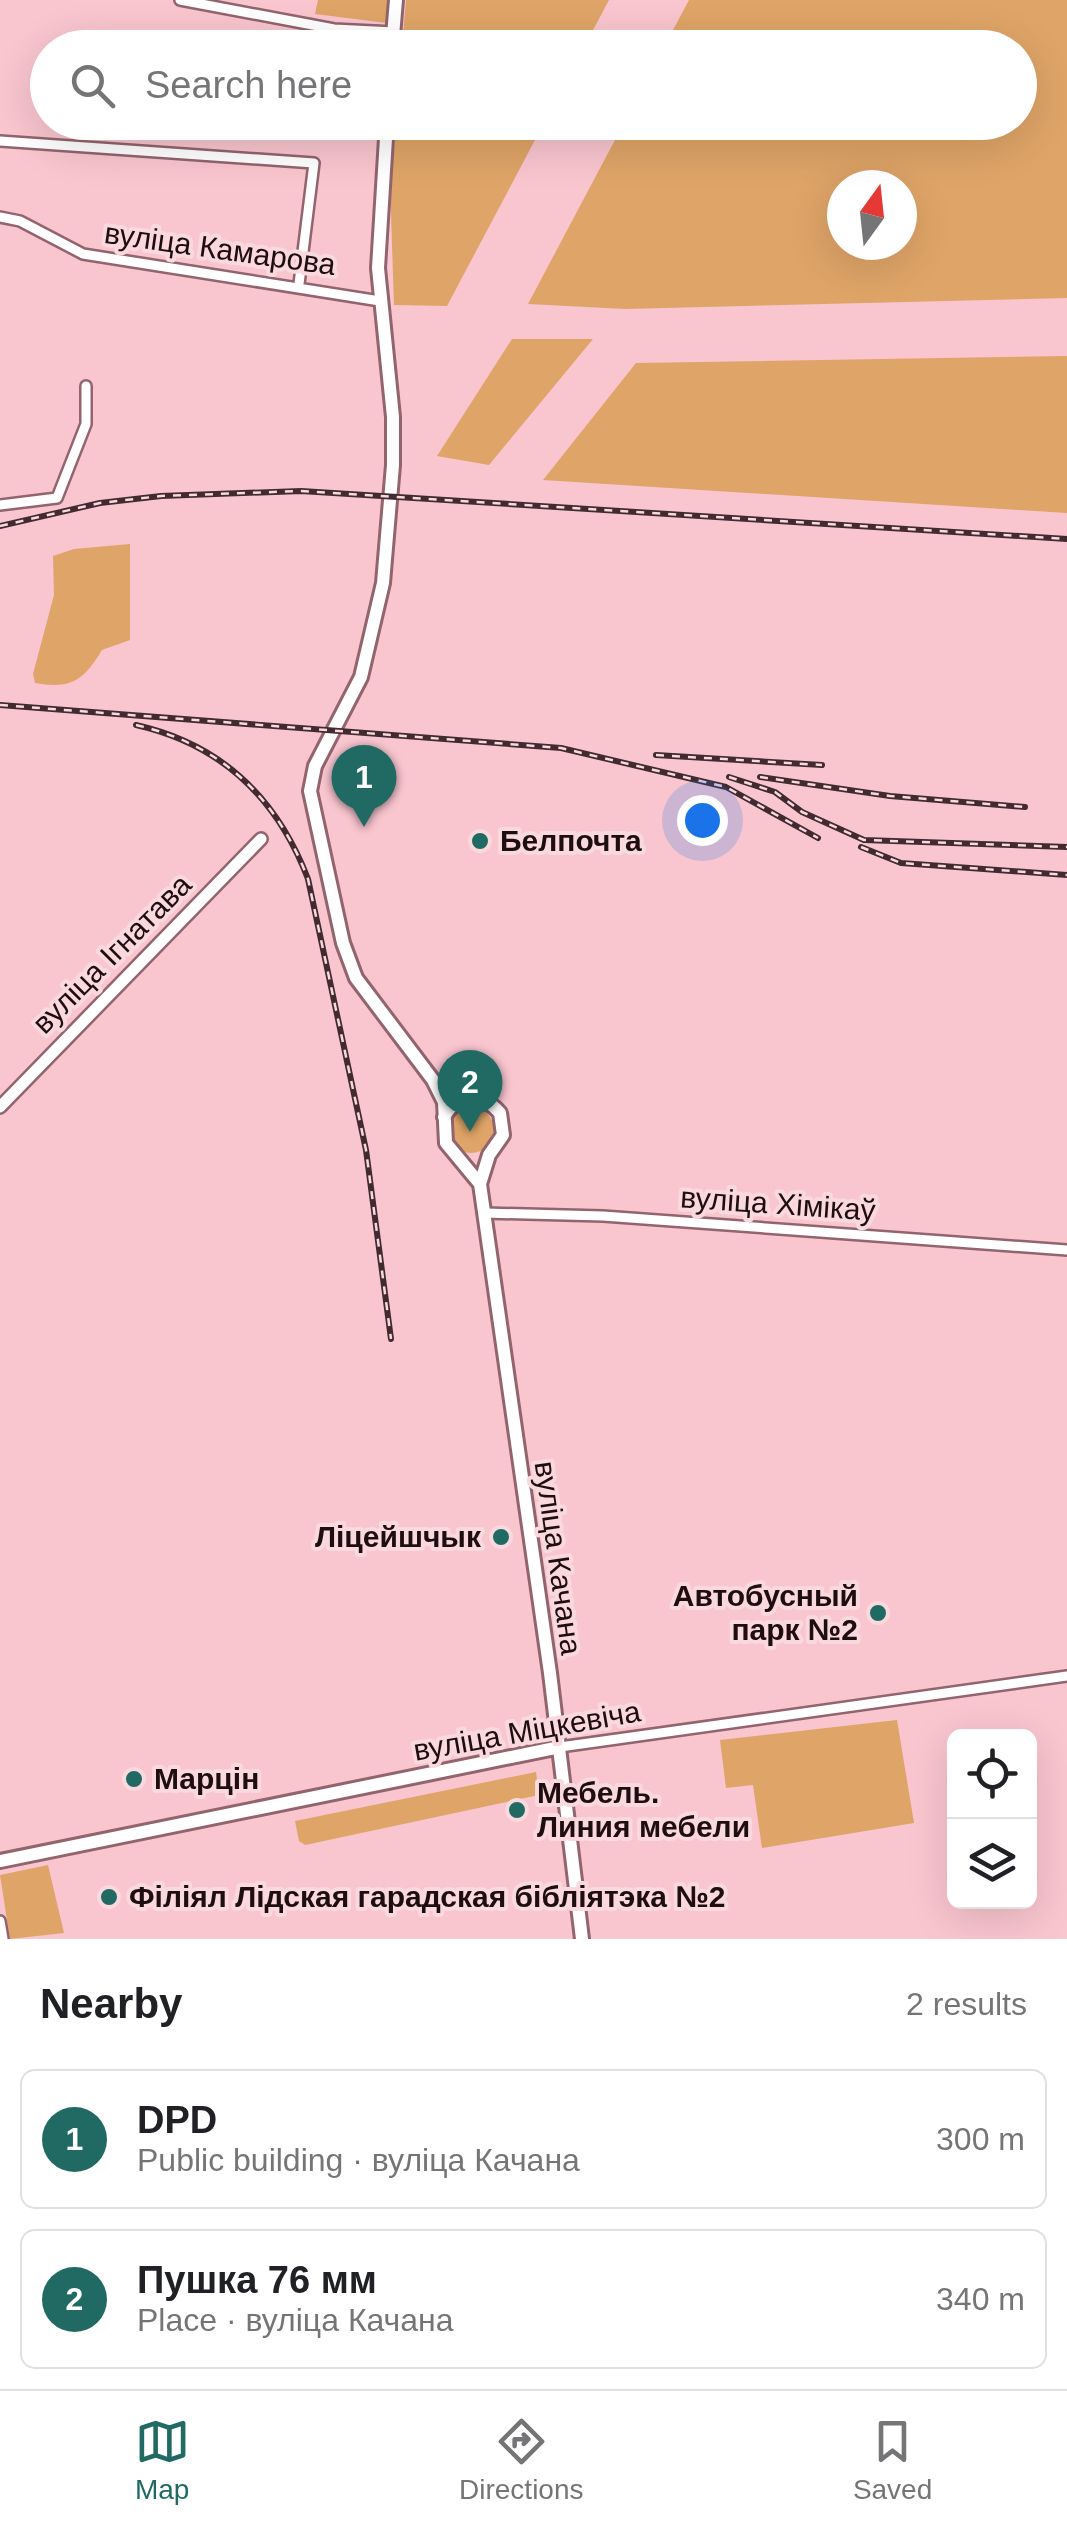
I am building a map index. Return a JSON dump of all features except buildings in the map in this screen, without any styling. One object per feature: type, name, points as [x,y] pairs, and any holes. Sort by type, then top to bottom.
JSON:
[{"type":"main road","points":[[394,30],[396,0]]},
{"type":"main road","name":"вуліца Качана","points":[[386,140],[380,300],[393,464],[386,550],[367,660],[315,766],[310,792],[343,943],[356,978],[433,1080],[444,1102],[446,1142],[480,1184],[560,1747],[582,1939]]},
{"type":"main road","name":"вуліца Качана","points":[[433,1080],[460,1100],[484,1100],[500,1113],[503,1135],[489,1155],[480,1184]]},
{"type":"main road","points":[[443,1122],[460,1100]]},
{"type":"main road","points":[[461,1157],[489,1155]]},
{"type":"main road","name":"вуліца Міцкевіча","points":[[0,1861],[560,1747]]},
{"type":"street","points":[[180,0],[354,30]]},
{"type":"street","points":[[0,141],[314,163],[299,284]]},
{"type":"street","name":"вуліца Камарова","points":[[0,217],[20,221],[83,254],[299,284],[380,300]]},
{"type":"street","points":[[0,505],[57,498],[86,424],[86,386]]},
{"type":"street","name":"вуліца Ігнатава","points":[[0,1106],[261,840]]},
{"type":"street","name":"вуліца Хімікаў","points":[[486,1212],[603,1216],[1067,1250]]},
{"type":"street","name":"вуліца Міцкевіча","points":[[560,1747],[1067,1676]]},
{"type":"street","points":[[0,1921],[3,1939]]},
{"type":"shaded area","points":[[318,0],[388,0],[387,23],[315,14]]},
{"type":"shaded area","points":[[406,0],[609,0],[593,30],[403,30]]},
{"type":"shaded area","points":[[689,0],[1067,0],[1067,298],[625,309],[528,304],[615,140],[1037,140],[1037,30],[673,30]]},
{"type":"shaded area","points":[[394,140],[535,140],[447,306],[394,305],[390,183]]},
{"type":"shaded area","points":[[512,339],[593,339],[489,465],[437,456]]},
{"type":"shaded area","points":[[1067,356],[1067,513],[543,480],[636,363]]},
{"type":"shaded area","points":[[130,544],[130,640],[102,650],[76,680],[59,685],[35,683],[33,674],[54,595],[53,556],[74,549]]},
{"type":"shaded area","points":[[471,1107],[487,1114],[494,1130],[487,1146],[471,1153],[455,1146],[448,1130],[455,1114]]},
{"type":"shaded area","points":[[897,1720],[914,1823],[762,1848],[753,1785],[726,1788],[720,1740]]},
{"type":"shaded area","points":[[536,1772],[539,1795],[305,1845],[299,1841],[295,1821]]},
{"type":"shaded area","points":[[48,1865],[64,1933],[10,1939],[0,1875]]},
{"type":"railway","points":[[0,526],[100,503],[161,496],[301,491],[1067,539]]},
{"type":"railway","points":[[0,705],[561,748],[726,787],[818,838]]},
{"type":"railway","points":[[136,725],[194,746],[242,779],[280,823],[308,879],[366,1150],[391,1339]]},
{"type":"railway","points":[[656,755],[822,765]]},
{"type":"railway","points":[[729,777],[775,792],[802,812],[864,840],[1067,847]]},
{"type":"railway","points":[[760,777],[890,796],[1025,807]]},
{"type":"railway","points":[[861,847],[901,863],[1067,875]]},
{"type":"place","name":"DPD","points":[[364,827]]},
{"type":"place","name":"Белпочта","points":[[480,841]]},
{"type":"place","name":"Пушка 76 мм","points":[[470,1132]]},
{"type":"place","name":"Ліцейшчык","points":[[501,1537]]},
{"type":"place","name":"Автобусный парк №2","points":[[878,1613]]},
{"type":"place","name":"Марцін","points":[[134,1779]]},
{"type":"place","name":"Мебель. Линия мебели","points":[[517,1810]]},
{"type":"place","name":"Філіял Лідская гарадская бібліятэка №2","points":[[109,1897]]}]
